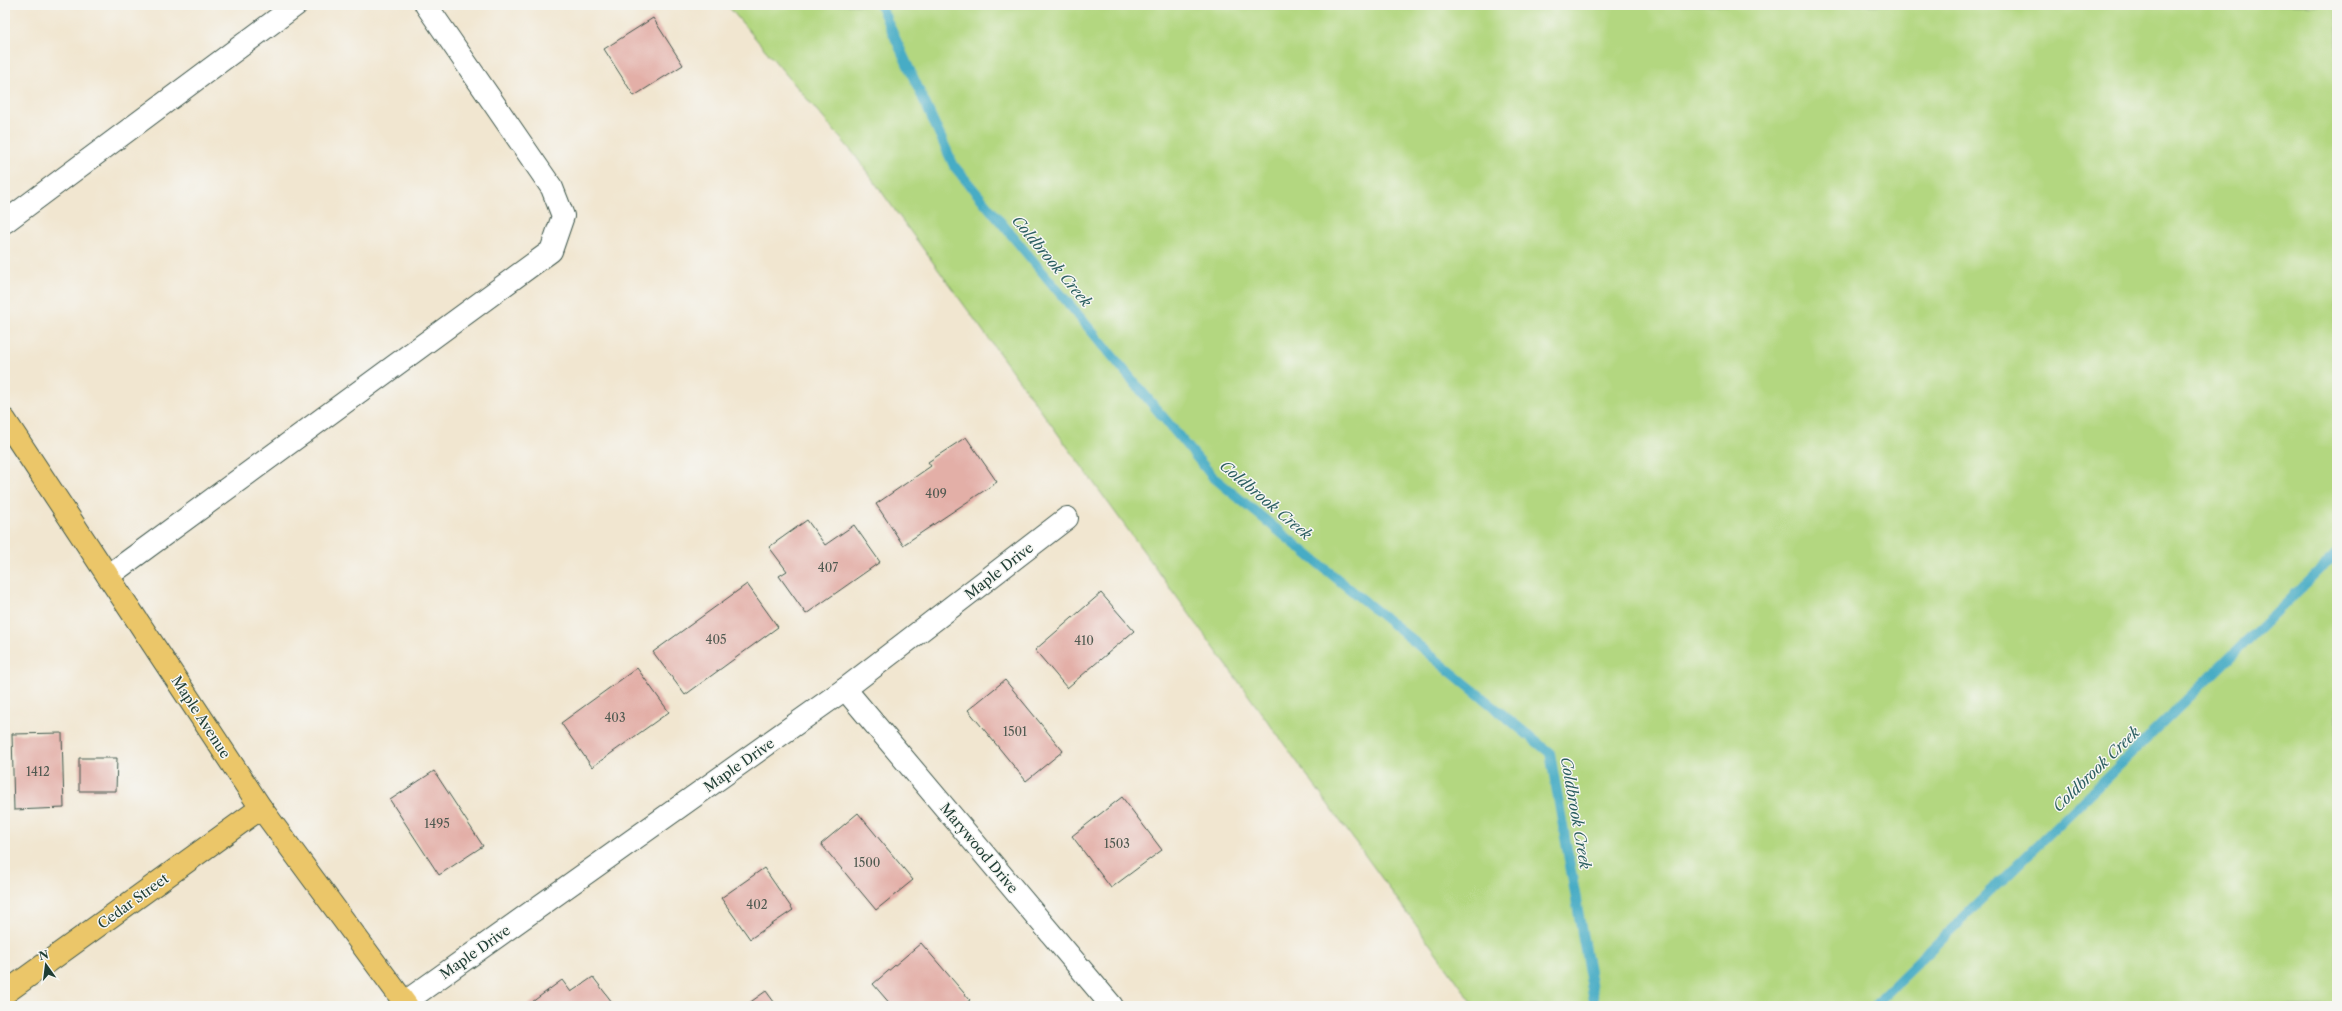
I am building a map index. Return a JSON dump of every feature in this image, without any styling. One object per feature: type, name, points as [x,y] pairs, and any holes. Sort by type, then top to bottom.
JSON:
[{"type":"main road","name":"Maple Avenue","points":[[5,420],[261,808],[406,1004]]},
{"type":"main road","name":"Cedar Street","points":[[5,993],[261,808]]},
{"type":"street","points":[[5,222],[296,5]]},
{"type":"street","points":[[108,576],[551,251],[563,216],[552,188],[426,5]]},
{"type":"street","name":"Maple Drive","points":[[406,1004],[845,689],[1067,518]]},
{"type":"street","name":"Marywood Drive","points":[[845,689],[1112,1006]]},
{"type":"green space","points":[[727,5],[2337,5],[2337,1006],[1475,1006],[854,154]]},
{"type":"building","points":[[653,18],[683,65],[634,96],[604,49]]},
{"type":"building","points":[[966,437],[997,482],[903,545],[876,504],[931,466],[928,462]]},
{"type":"building","points":[[807,520],[825,545],[854,525],[880,562],[806,614],[779,576],[787,571],[769,547]]},
{"type":"building","points":[[747,584],[778,627],[685,695],[653,652]]},
{"type":"building","points":[[1101,593],[1134,631],[1067,688],[1035,650]]},
{"type":"building","points":[[637,668],[669,712],[592,767],[561,723]]},
{"type":"building","points":[[1005,680],[1063,751],[1026,781],[968,710]]},
{"type":"building","points":[[62,733],[64,808],[14,810],[12,734]]},
{"type":"building","points":[[79,758],[117,758],[116,791],[79,791]]},
{"type":"building","points":[[434,771],[483,846],[439,875],[390,800]]},
{"type":"building","points":[[1122,797],[1162,850],[1111,888],[1072,836]]},
{"type":"building","points":[[858,813],[913,880],[876,910],[821,844]]},
{"type":"building","points":[[764,868],[793,910],[750,939],[721,898]]},
{"type":"building","points":[[921,943],[970,1000],[962,1006],[892,1006],[873,984]]},
{"type":"building","points":[[593,977],[615,1006],[528,1005],[562,980],[571,992]]},
{"type":"building","points":[[766,991],[777,1006],[745,1006]]},
{"type":"waterway","name":"Coldbrook Creek","points":[[880,5],[954,166],[1213,477],[1550,753],[1595,1006]]},
{"type":"waterway","name":"Coldbrook Creek","points":[[1875,1006],[1881,998],[2337,553]]}]
